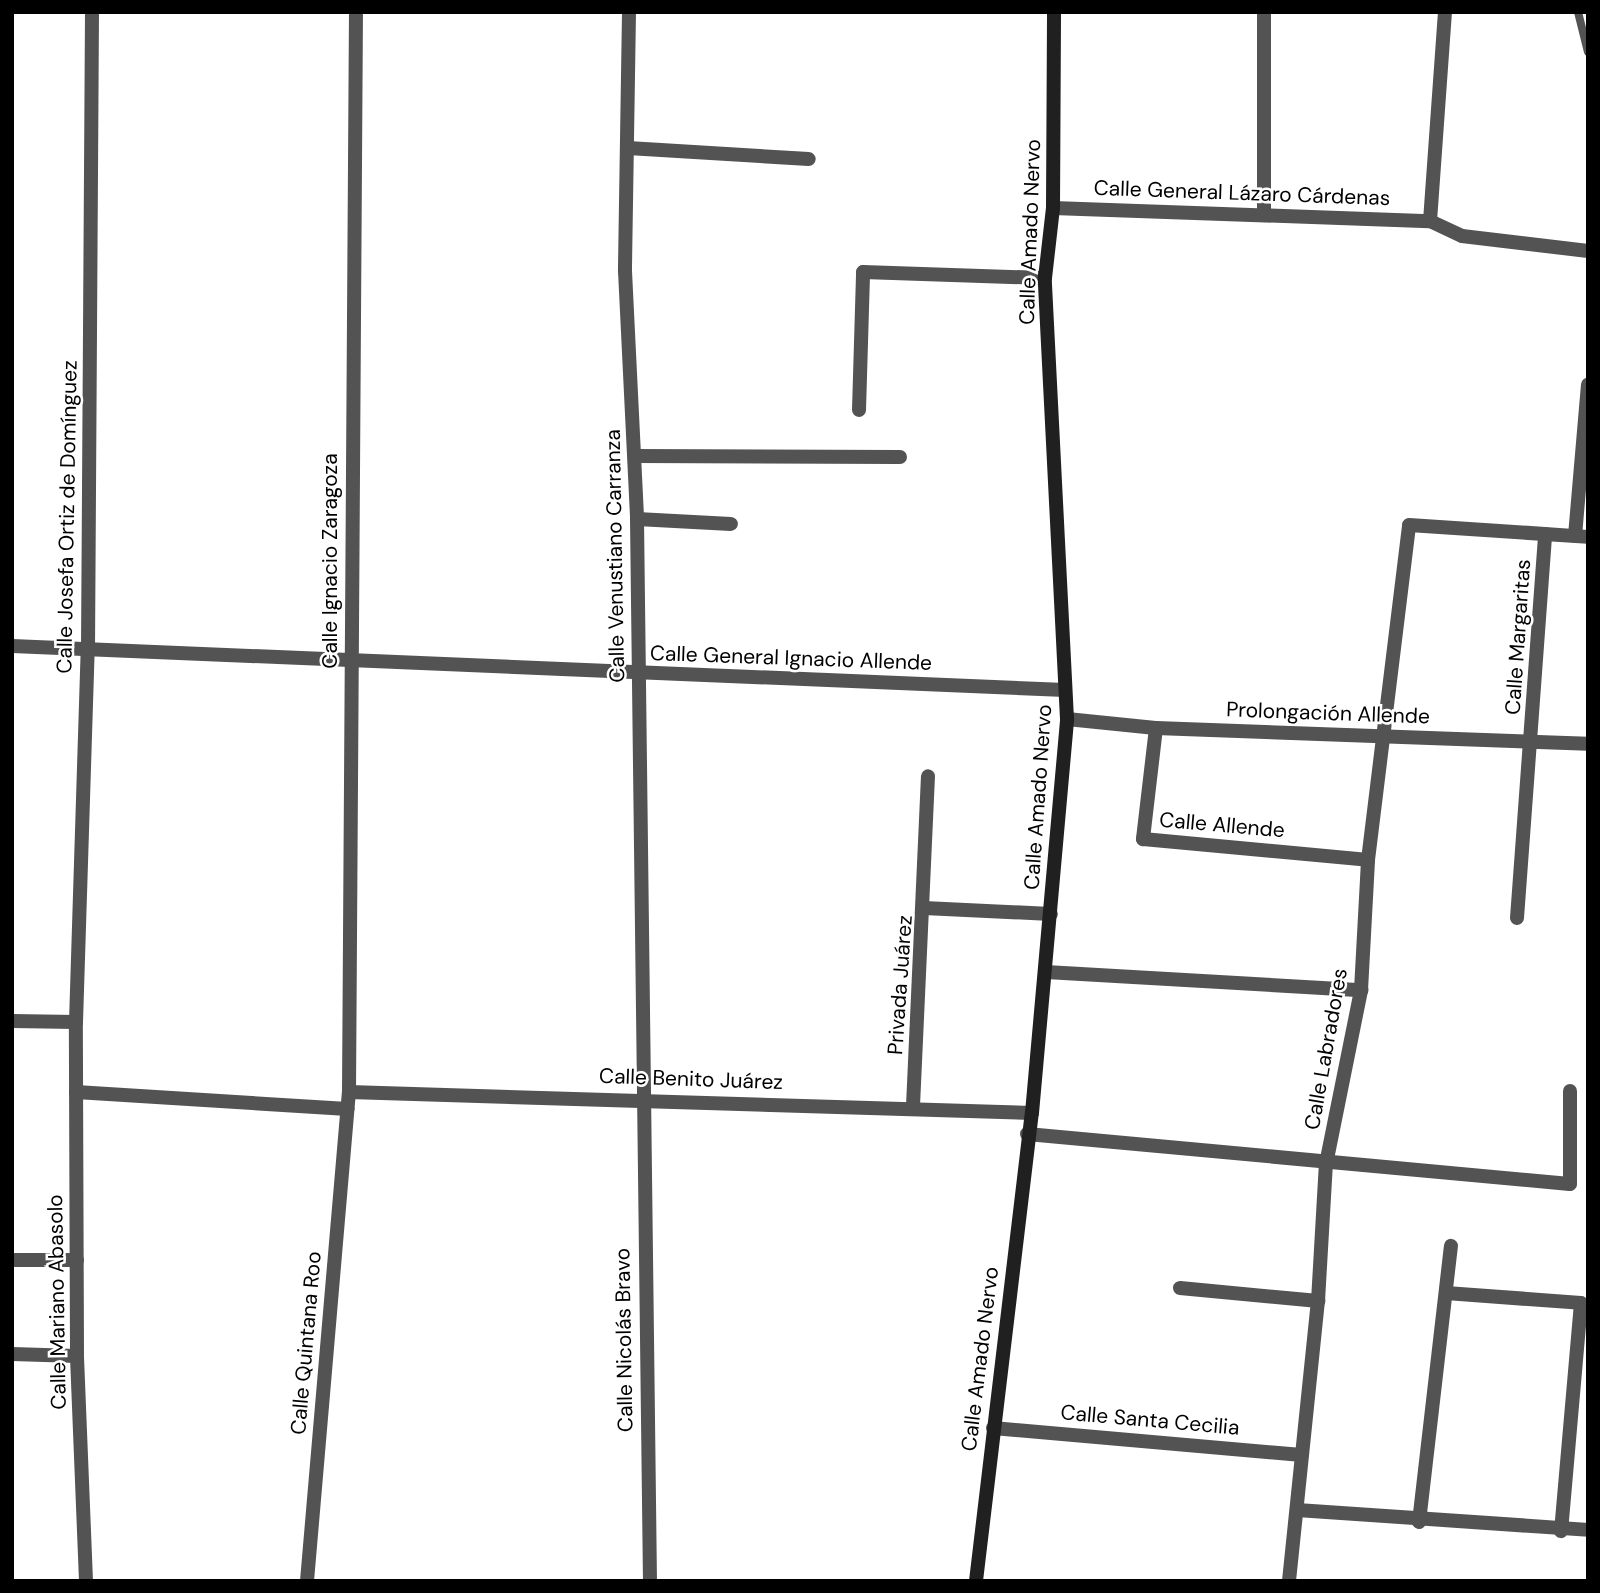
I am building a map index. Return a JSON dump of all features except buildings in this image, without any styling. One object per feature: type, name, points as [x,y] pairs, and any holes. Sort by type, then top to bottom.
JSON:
[{"type":"street","name":"Calle Josefa Ortiz de Domínguez","points":[[76,1022],[88,649],[92,12]]},
{"type":"street","name":"Calle Ignacio Zaragoza","points":[[347,1109],[356,12]]},
{"type":"street","name":"Calle Venustiano Carranza","points":[[629,12],[625,271],[637,519],[641,1098]]},
{"type":"street","name":"Calle Amado Nervo","points":[[976,1581],[1027,1135],[1032,1113],[1067,719],[1045,278],[1053,208],[1054,12]]},
{"type":"street","points":[[1264,12],[1264,215]]},
{"type":"street","points":[[1445,12],[1430,221],[1462,236],[1588,251]]},
{"type":"street","points":[[628,148],[809,159]]},
{"type":"street","name":"Calle General Lázaro Cárdenas","points":[[1053,208],[1430,221]]},
{"type":"street","points":[[859,410],[863,272],[1045,278]]},
{"type":"street","points":[[1545,534],[1581,537],[1587,392]]},
{"type":"street","points":[[635,457],[900,457]]},
{"type":"street","points":[[637,519],[731,524]]},
{"type":"street","name":"Calle Labradores","points":[[1289,1581],[1318,1301],[1326,1164],[1361,990],[1368,860],[1381,736],[1409,525],[1545,534]]},
{"type":"street","name":"Calle Margaritas","points":[[1517,918],[1532,743],[1545,534]]},
{"type":"street","name":"Calle General Ignacio Allende","points":[[12,646],[1065,690]]},
{"type":"street","name":"Prolongación Allende","points":[[1067,719],[1156,728],[1588,744]]},
{"type":"street","name":"Calle Allende","points":[[1156,728],[1143,839],[1368,860]]},
{"type":"street","points":[[924,908],[928,776]]},
{"type":"street","name":"Privada Juárez","points":[[913,1106],[924,908],[1051,914]]},
{"type":"street","points":[[1046,972],[1361,990]]},
{"type":"street","points":[[12,1021],[76,1022]]},
{"type":"street","name":"Calle Mariano Abasolo","points":[[76,1022],[77,1356],[86,1581]]},
{"type":"street","points":[[1027,1135],[1570,1184],[1570,1091]]},
{"type":"street","points":[[76,1092],[347,1109]]},
{"type":"street","name":"Calle Benito Juárez","points":[[349,1092],[913,1106],[1032,1113]]},
{"type":"street","name":"Calle Nicolás Bravo","points":[[641,1098],[650,1581]]},
{"type":"street","name":"Calle Quintana Roo","points":[[307,1581],[347,1109]]},
{"type":"street","points":[[1419,1522],[1451,1246]]},
{"type":"street","points":[[12,1260],[76,1260]]},
{"type":"street","points":[[1180,1288],[1318,1301]]},
{"type":"street","points":[[1446,1293],[1581,1303],[1561,1531]]},
{"type":"street","points":[[12,1353],[77,1356]]},
{"type":"street","name":"Calle Santa Cecilia","points":[[993,1428],[1302,1455]]},
{"type":"street","points":[[1297,1510],[1419,1522],[1561,1531],[1588,1530]]},
{"type":"lane","points":[[1578,12],[1588,52]]}]
